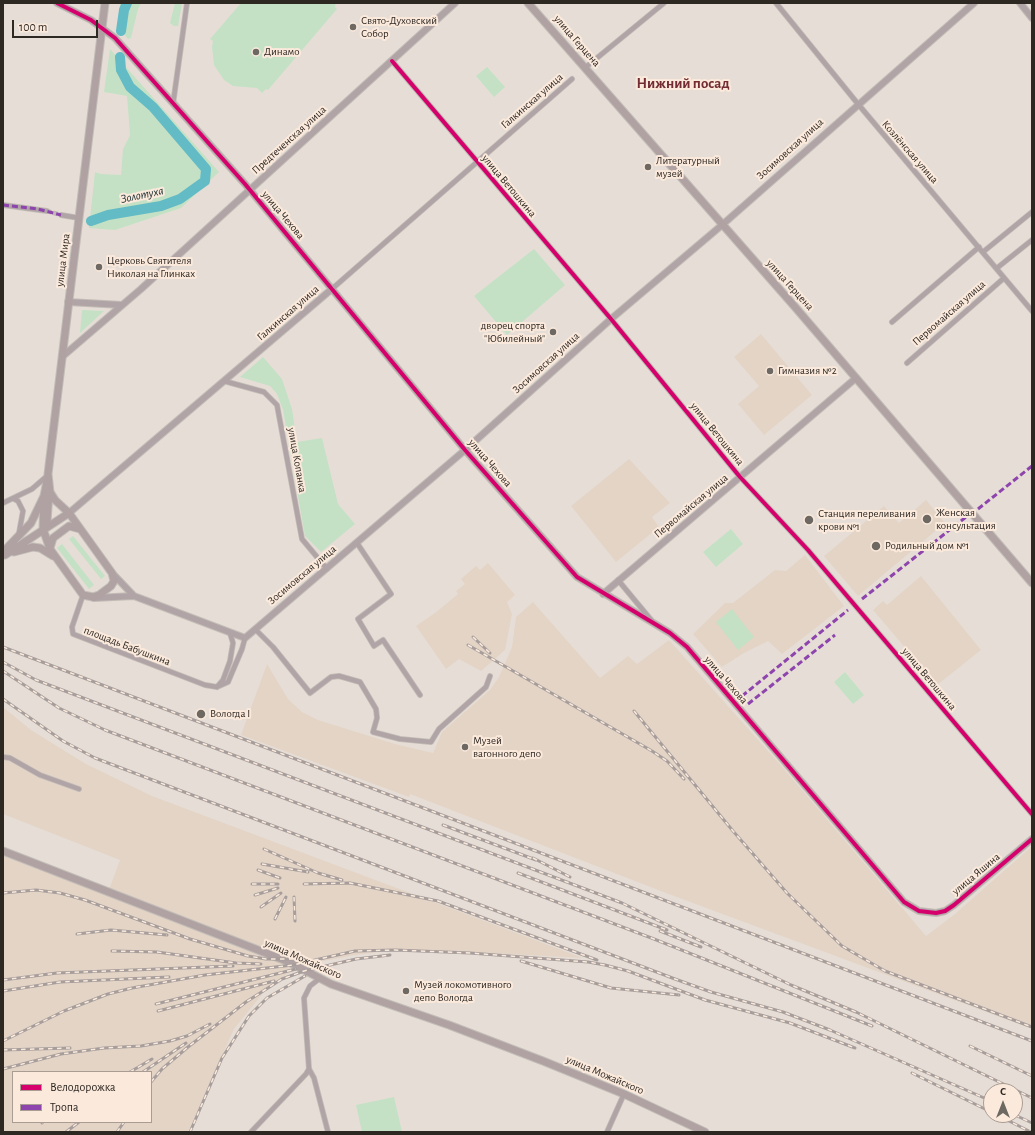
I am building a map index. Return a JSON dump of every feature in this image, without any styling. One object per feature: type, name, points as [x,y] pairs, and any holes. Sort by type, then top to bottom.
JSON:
[{"type":"main road","name":"улица Мира","points":[[69,514],[55,500],[49,485],[48,474],[105,3]]},
{"type":"main road","name":"улица Герцена","points":[[528,3],[586,67],[1032,583]]},
{"type":"main road","points":[[3,557],[43,529],[69,514],[112,573],[114,582],[111,586],[93,598],[81,594],[50,549],[43,529],[44,496],[48,474]]},
{"type":"main road","points":[[43,529],[47,522],[48,515],[49,485]]},
{"type":"main road","points":[[3,552],[31,523],[44,496]]},
{"type":"main road","points":[[50,549],[50,542],[52,538],[69,526],[80,529]]},
{"type":"main road","points":[[3,557],[17,550],[33,547],[47,551],[57,559]]},
{"type":"main road","name":"улица Можайского","points":[[3,851],[289,962],[319,980],[497,1042],[624,1094],[705,1132]]},
{"type":"street","name":"улица Чехова","points":[[57,3],[102,26],[135,61],[250,189],[465,450],[577,577],[602,594],[653,622],[670,633],[687,647],[904,902],[919,911],[928,913]]},
{"type":"street","points":[[173,104],[188,3]]},
{"type":"street","name":"Предтеченская улица","points":[[63,356],[122,305],[455,3]]},
{"type":"street","points":[[586,67],[664,3]]},
{"type":"street","name":"Козлёнская улица","points":[[776,3],[858,104],[1032,311]]},
{"type":"street","name":"Зосимовская улица","points":[[245,638],[465,450],[611,320],[722,225],[974,3]]},
{"type":"street","points":[[1020,3],[1032,18]]},
{"type":"street","name":"улица Ветошкина","points":[[392,61],[611,320],[740,476],[808,550],[1032,814]]},
{"type":"street","name":"Галкинская улица","points":[[69,514],[333,288],[572,79]]},
{"type":"street","points":[[3,205],[47,211]]},
{"type":"street","points":[[983,252],[1032,212]]},
{"type":"street","points":[[62,215],[79,218]]},
{"type":"street","points":[[997,268],[1032,240]]},
{"type":"street","points":[[892,322],[979,247]]},
{"type":"street","name":"Первомайская улица","points":[[907,363],[1004,278]]},
{"type":"street","points":[[68,302],[122,305]]},
{"type":"street","name":"Первомайская улица","points":[[602,594],[856,378]]},
{"type":"street","name":"улица Копанка","points":[[224,381],[264,392],[277,405],[302,539],[327,569]]},
{"type":"street","points":[[3,503],[32,489],[48,474]]},
{"type":"street","points":[[14,499],[18,501],[22,511],[22,522],[18,536]]},
{"type":"street","points":[[357,543],[391,594],[358,619],[374,646],[383,640],[420,695]]},
{"type":"street","points":[[112,573],[134,596],[245,638],[231,679],[225,684],[217,687]]},
{"type":"street","points":[[618,580],[653,622]]},
{"type":"street","name":"площадь Бабушкина","points":[[81,594],[72,627],[73,634],[205,685],[217,687]]},
{"type":"street","points":[[93,598],[124,598],[134,596]]},
{"type":"street","points":[[255,629],[273,647],[310,693],[332,677],[339,676],[360,682],[376,709],[377,718],[373,732],[400,740],[431,742],[439,729],[486,687],[490,676]]},
{"type":"street","points":[[217,687],[226,673],[230,661],[233,643],[230,632]]},
{"type":"street","points":[[3,757],[10,758],[40,775],[79,789]]},
{"type":"street","name":"улица Яшина","points":[[928,913],[945,910],[954,905],[1032,839]]},
{"type":"street","points":[[319,980],[310,986],[303,1000],[309,1069],[314,1078],[328,1132]]},
{"type":"street","points":[[251,1132],[309,1069]]},
{"type":"street","points":[[607,1132],[624,1094]]},
{"type":"shaded area","name":"Гимназия №2","points":[[761,334],[812,395],[764,435],[738,404],[759,386],[734,357]]},
{"type":"shaded area","points":[[629,459],[670,503],[652,517],[659,527],[616,562],[571,506]]},
{"type":"shaded area","name":"Родильный дом №1","points":[[926,500],[945,523],[858,596],[824,556],[884,506],[899,523]]},
{"type":"shaded area","points":[[805,555],[844,606],[782,654],[768,641],[744,653],[722,667],[693,634],[725,603],[733,603],[775,570],[786,571]]},
{"type":"shaded area","points":[[488,563],[515,595],[507,602],[512,614],[505,650],[481,671],[459,659],[446,669],[416,626],[458,594],[456,591],[465,584],[461,579],[476,566],[480,570]]},
{"type":"shaded area","points":[[921,576],[981,650],[937,685],[873,610],[883,601],[887,605]]},
{"type":"shaded area","points":[[533,602],[600,678],[628,656],[637,664],[669,640],[785,770],[926,936],[955,914],[1032,846],[1032,1029],[666,893],[410,794],[409,797],[241,735],[267,664],[288,699],[302,712],[318,720],[395,744],[433,753],[442,732],[490,690],[499,677],[512,647],[516,617]]},
{"type":"shaded area","points":[[3,707],[31,730],[86,764],[152,796],[583,958],[396,950],[355,955],[313,963],[299,968],[277,980],[268,987],[234,1029],[188,1132],[3,1132],[3,856],[107,895],[120,860],[3,814]]},
{"type":"green space","points":[[120,3],[141,3],[138,9],[131,38],[128,39],[119,28]]},
{"type":"green space","points":[[175,3],[182,3],[178,26],[174,26],[170,23]]},
{"type":"green space","name":"Динамо","points":[[241,3],[336,3],[335,7],[337,9],[268,90],[266,89],[262,93],[257,88],[233,86],[224,80],[214,65],[212,47],[213,41],[210,39]]},
{"type":"green space","points":[[110,49],[219,172],[181,208],[115,230],[89,228],[95,172],[101,174],[121,175],[123,149],[130,135],[127,96],[104,92]]},
{"type":"green space","points":[[487,67],[505,87],[494,97],[476,76]]},
{"type":"green space","points":[[534,249],[565,285],[507,335],[474,296]]},
{"type":"green space","points":[[82,310],[104,311],[80,333]]},
{"type":"green space","points":[[263,357],[282,379],[292,409],[297,442],[322,438],[338,504],[355,524],[321,552],[305,536],[283,410],[277,394],[270,386],[240,377]]},
{"type":"green space","points":[[731,529],[743,544],[716,567],[703,552]]},
{"type":"green space","points":[[73,536],[105,576],[101,579],[69,539]]},
{"type":"green space","points":[[62,544],[94,585],[89,589],[57,548]]},
{"type":"green space","points":[[732,609],[754,637],[738,650],[716,622]]},
{"type":"green space","points":[[845,672],[864,695],[853,704],[834,682]]},
{"type":"green space","points":[[394,1097],[402,1132],[362,1132],[356,1105]]},
{"type":"waterway","name":"Золотуха","points":[[121,31],[124,10],[127,3]]},
{"type":"waterway","name":"Золотуха","points":[[91,221],[108,215],[161,206],[180,199],[205,181],[206,169],[153,107],[130,87],[121,70],[120,57]]},
{"type":"tunnel","points":[[47,211],[61,215]]},
{"type":"railway","points":[[473,637],[490,653]]},
{"type":"railway","points":[[468,645],[652,751],[667,761],[684,779]]},
{"type":"railway","points":[[3,647],[1032,1041]]},
{"type":"railway","points":[[3,662],[36,680],[622,903],[791,985],[856,1012],[1032,1098]]},
{"type":"railway","points":[[3,671],[59,708],[105,730],[654,939],[872,1026]]},
{"type":"railway","points":[[3,699],[63,741],[95,758],[675,979],[711,992],[783,1012],[830,1030],[983,1097]]},
{"type":"railway","points":[[634,711],[733,831],[787,893],[842,946],[885,971],[1032,1027]]},
{"type":"railway","points":[[443,825],[536,860]]},
{"type":"railway","points":[[264,849],[318,873],[342,880]]},
{"type":"railway","points":[[533,858],[570,877]]},
{"type":"railway","points":[[262,864],[308,872]]},
{"type":"railway","points":[[258,870],[280,878]]},
{"type":"railway","points":[[518,873],[667,930]]},
{"type":"railway","points":[[304,884],[350,883],[438,901],[597,960]]},
{"type":"railway","points":[[252,884],[278,884]]},
{"type":"railway","points":[[255,895],[278,888]]},
{"type":"railway","points":[[3,893],[36,890],[60,893],[85,900],[190,939],[248,956],[266,959],[302,959]]},
{"type":"railway","points":[[261,907],[281,893]]},
{"type":"railway","points":[[275,919],[286,897]]},
{"type":"railway","points":[[294,897],[295,921]]},
{"type":"railway","points":[[77,934],[111,930],[167,935]]},
{"type":"railway","points":[[660,931],[701,947]]},
{"type":"railway","points":[[3,1041],[64,1011],[108,994],[132,988],[205,975],[293,965],[355,951],[395,950],[470,953],[588,962],[605,965],[628,971],[705,1000],[790,1023],[855,1048]]},
{"type":"railway","points":[[112,951],[157,952],[236,963],[261,964]]},
{"type":"railway","points":[[152,1081],[162,1069],[188,1047],[246,1002],[282,979],[304,971],[356,959],[390,955]]},
{"type":"railway","points":[[521,961],[611,988],[679,995]]},
{"type":"railway","points":[[3,980],[57,973],[233,966]]},
{"type":"railway","points":[[156,1004],[296,969]]},
{"type":"railway","points":[[190,1132],[222,1058],[249,1016],[267,998],[305,976]]},
{"type":"railway","points":[[3,991],[60,982],[169,977]]},
{"type":"railway","points":[[158,1011],[274,981]]},
{"type":"railway","points":[[3,1069],[61,1054],[104,1048],[141,1046],[170,1041],[187,1036],[210,1024]]},
{"type":"railway","points":[[144,1071],[186,1043]]},
{"type":"railway","points":[[970,1046],[1032,1076]]},
{"type":"railway","points":[[3,1050],[70,1048]]},
{"type":"railway","points":[[132,1071],[152,1059]]},
{"type":"railway","points":[[912,1073],[983,1108]]},
{"type":"railway","points":[[1023,1119],[1032,1123]]},
{"type":"railway","points":[[66,1132],[78,1123]]},
{"type":"railway","points":[[117,1132],[123,1123]]},
{"type":"railway","points":[[1013,1123],[1031,1132]]},
{"type":"marked path","points":[[3,205],[38,209],[61,215]]},
{"type":"marked path","points":[[978,509],[1032,466]]},
{"type":"marked path","points":[[862,599],[966,517]]},
{"type":"marked path","points":[[742,696],[848,610]]},
{"type":"marked path","points":[[748,704],[835,635]]},
{"type":"cycle path","points":[[57,3],[91,20],[115,38],[245,184],[465,450],[577,577],[670,633],[687,647],[904,902],[919,911],[936,913],[945,911],[1032,839]]},
{"type":"cycle path","points":[[392,61],[611,319],[740,477],[808,550],[1032,814]]},
{"type":"place","name":"Свято-Духовский Собор","points":[[353,27]]},
{"type":"place","name":"Динамо","points":[[256,52]]},
{"type":"place","name":"Литературный музей","points":[[648,167]]},
{"type":"place","name":"Церковь Святителя Николая на Глинках","points":[[99,267]]},
{"type":"place","name":"дворец спорта \"Юбилейный\"","points":[[553,332]]},
{"type":"place","name":"Гимназия №2","points":[[770,371]]},
{"type":"place","name":"Женская консультация","points":[[927,519]]},
{"type":"place","name":"Станция переливания крови №1","points":[[809,520]]},
{"type":"place","name":"Родильный дом №1","points":[[876,546]]},
{"type":"place","name":"Вологда I","points":[[201,714]]},
{"type":"place","name":"Музей вагонного депо","points":[[465,747]]},
{"type":"place","name":"Музей локомотивного депо Вологда","points":[[406,991]]},
{"type":"district","name":"Нижний посад","points":[[683,83]]}]
